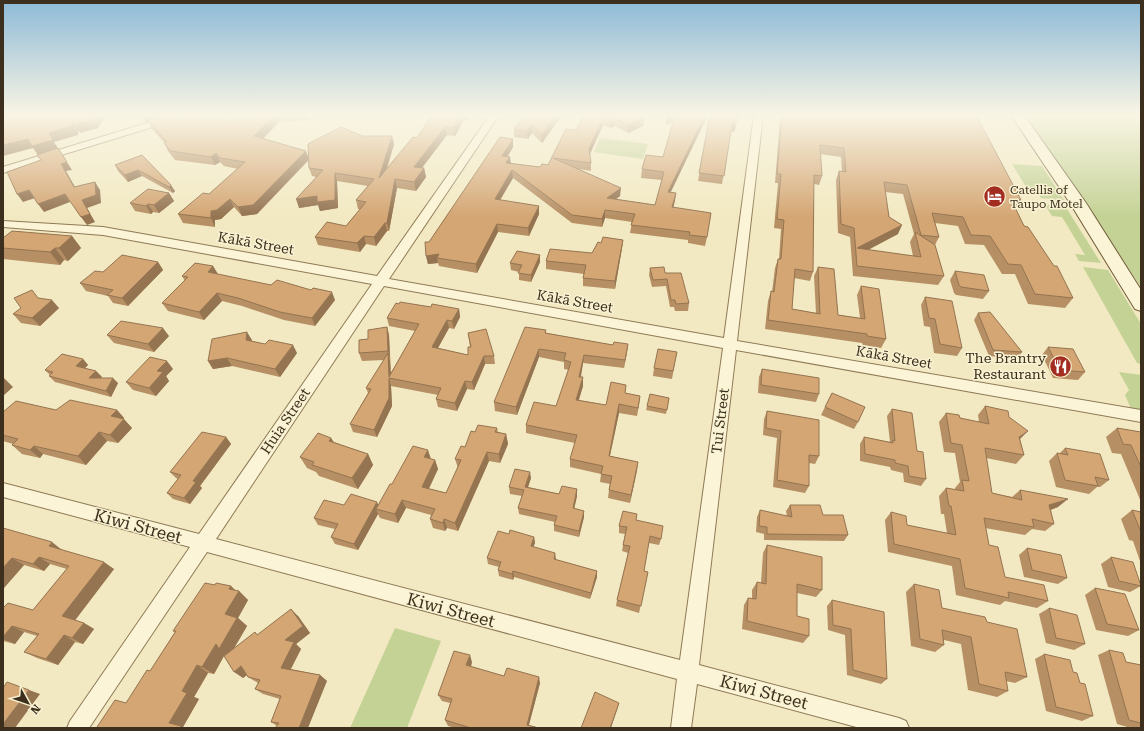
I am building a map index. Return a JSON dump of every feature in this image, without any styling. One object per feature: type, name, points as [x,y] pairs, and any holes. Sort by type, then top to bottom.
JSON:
[{"type":"street","points":[[3,170],[71,149]]},
{"type":"street","name":"Huia Street","points":[[77,728],[471,149]]},
{"type":"street","name":"Tui Street","points":[[682,728],[755,149]]},
{"type":"street","points":[[1041,149],[1078,203],[1141,305]]},
{"type":"street","name":"Kākā Street","points":[[3,224],[102,231],[380,282],[1141,416]]},
{"type":"street","name":"Kiwi Street","points":[[3,490],[899,728]]},
{"type":"green space","points":[[595,149],[646,149],[643,159],[594,152]]},
{"type":"green space","points":[[1048,149],[1141,149],[1141,287]]},
{"type":"green space","points":[[1012,164],[1042,166],[1064,200],[1041,198],[1035,188],[1026,187]]},
{"type":"green space","points":[[1045,205],[1065,206],[1101,263],[1079,261],[1075,254],[1085,255],[1062,217],[1052,216]]},
{"type":"green space","points":[[1083,267],[1108,270],[1141,324],[1141,364],[1137,363]]},
{"type":"green space","points":[[1119,372],[1141,375],[1141,411],[1131,409],[1125,395],[1129,390]]},
{"type":"green space","points":[[395,628],[441,641],[407,728],[350,728]]},
{"type":"building","points":[[59,149],[67,162],[61,164],[74,187],[95,182],[96,195],[82,200],[90,214],[81,217],[65,194],[38,204],[29,190],[17,194],[7,172],[41,160],[37,155]]},
{"type":"building","points":[[169,149],[299,149],[306,151],[253,205],[238,207],[230,199],[217,210],[211,211],[211,218],[178,214],[203,193],[209,194],[245,162],[220,158],[216,153],[211,157],[171,151]]},
{"type":"building","points":[[308,149],[388,149],[379,178],[403,149],[428,149],[414,167],[424,168],[414,182],[395,179],[387,223],[385,223],[374,237],[364,236],[357,243],[315,237],[327,222],[346,226],[366,202],[356,200],[374,179],[335,173],[335,200],[317,202],[317,196],[296,199],[323,170],[309,168]]},
{"type":"building","points":[[492,149],[506,149],[502,156],[510,157],[506,163],[540,167],[542,164],[548,165],[556,149],[589,149],[591,163],[553,158],[621,188],[607,198],[655,205],[664,172],[642,169],[646,155],[663,157],[665,149],[689,149],[668,192],[676,193],[672,207],[711,213],[707,237],[689,235],[690,232],[631,225],[635,214],[605,210],[602,219],[572,215],[512,170],[495,199],[539,206],[528,228],[497,224],[476,264],[437,258],[439,254],[426,256],[425,242],[429,242]]},
{"type":"building","points":[[704,149],[728,149],[724,176],[699,173]]},
{"type":"building","points":[[779,149],[820,149],[822,176],[814,175],[813,272],[795,269],[792,309],[820,314],[818,267],[834,269],[838,315],[865,319],[861,286],[879,289],[886,339],[867,336],[867,334],[768,320],[771,291],[774,292],[778,259],[781,259],[784,220],[777,219],[781,174],[777,174]]},
{"type":"building","points":[[844,149],[994,149],[1021,200],[1011,199],[1024,226],[1028,227],[1054,266],[1057,266],[1073,298],[1035,294],[1021,265],[1008,264],[990,236],[971,235],[963,217],[932,213],[939,237],[921,235],[907,185],[884,182],[889,217],[902,225],[857,248],[921,257],[915,232],[935,245],[944,276],[857,266],[854,228],[841,224],[839,171],[846,172]]},
{"type":"building","points":[[142,155],[171,185],[169,187],[138,170],[125,175],[115,165]]},
{"type":"building","points":[[148,189],[169,193],[154,205],[148,204],[146,206],[130,203]]},
{"type":"building","points":[[12,231],[72,236],[59,248],[55,248],[50,252],[3,248],[3,238]]},
{"type":"building","points":[[603,237],[623,240],[615,281],[583,278],[586,265],[546,261],[550,249],[592,253],[598,242],[601,243]]},
{"type":"building","points":[[517,251],[540,255],[531,275],[518,273],[522,265],[510,263]]},
{"type":"building","points":[[122,255],[158,262],[122,298],[107,295],[113,290],[80,283],[95,271],[103,272]]},
{"type":"building","points":[[195,263],[213,266],[208,272],[271,285],[277,280],[311,290],[313,288],[332,292],[312,318],[280,312],[238,298],[217,293],[199,312],[162,303],[188,277],[182,276]]},
{"type":"building","points":[[664,267],[665,273],[681,273],[689,303],[676,304],[675,300],[671,300],[667,279],[653,280],[650,268]]},
{"type":"building","points":[[955,271],[984,275],[989,291],[961,287]]},
{"type":"building","points":[[32,290],[38,298],[52,300],[32,318],[13,314],[21,308],[14,298]]},
{"type":"building","points":[[925,297],[952,301],[962,348],[940,344],[935,319],[929,318]]},
{"type":"building","points":[[400,302],[431,307],[432,304],[459,309],[452,321],[447,320],[432,347],[468,355],[468,347],[471,347],[468,333],[486,329],[494,356],[484,356],[472,382],[465,381],[455,403],[436,399],[441,388],[389,378],[389,398],[374,430],[350,424],[371,389],[366,388],[388,353],[389,377],[419,324],[387,318],[396,303],[399,304]]},
{"type":"building","points":[[990,312],[1022,352],[993,350],[978,313]]},
{"type":"building","points":[[121,321],[163,328],[148,344],[107,335]]},
{"type":"building","points":[[387,327],[388,351],[359,353],[359,340],[368,339],[368,330]]},
{"type":"building","points":[[525,327],[546,330],[545,333],[613,345],[614,342],[628,344],[625,360],[584,355],[579,377],[583,377],[576,400],[606,405],[611,382],[626,385],[625,393],[640,396],[638,408],[619,404],[609,456],[638,462],[631,495],[609,490],[612,476],[601,474],[603,466],[570,459],[577,435],[526,425],[534,402],[556,406],[571,362],[564,360],[566,353],[539,349],[516,407],[494,402]]},
{"type":"building","points":[[247,332],[246,340],[265,344],[269,340],[293,345],[275,369],[227,358],[208,361],[212,339]]},
{"type":"building","points":[[1048,347],[1073,349],[1085,372],[1060,370]]},
{"type":"building","points":[[658,349],[677,352],[673,371],[654,368]]},
{"type":"building","points":[[62,354],[83,359],[76,366],[96,371],[89,378],[113,378],[106,391],[49,376],[53,372],[45,370]]},
{"type":"building","points":[[150,357],[167,361],[157,371],[163,372],[149,388],[126,382]]},
{"type":"building","points":[[762,369],[819,378],[819,394],[761,385]]},
{"type":"building","points":[[832,393],[865,407],[858,422],[825,407]]},
{"type":"building","points":[[650,394],[669,398],[667,410],[647,406]]},
{"type":"building","points":[[70,400],[117,410],[111,416],[124,419],[110,435],[99,432],[78,456],[34,446],[30,450],[12,445],[18,439],[3,435],[3,412],[16,401],[56,410]]},
{"type":"building","points":[[985,406],[1008,411],[1009,417],[1028,431],[1019,437],[1024,455],[985,448],[992,493],[1022,500],[1020,490],[1068,499],[1049,505],[1054,524],[1032,519],[1034,527],[984,518],[989,545],[998,547],[1005,577],[1044,585],[1048,601],[1008,592],[1009,598],[965,588],[960,559],[894,544],[891,512],[906,516],[907,525],[956,535],[946,488],[964,491],[962,480],[969,481],[962,445],[951,443],[946,413],[959,415],[960,418],[989,424]]},
{"type":"building","points":[[892,409],[912,413],[917,451],[923,452],[926,479],[909,476],[908,466],[895,463],[895,460],[865,454],[864,437],[893,443],[893,440],[895,441]]},
{"type":"building","points":[[767,411],[819,420],[819,456],[809,455],[809,486],[777,480],[781,431],[766,428]]},
{"type":"building","points":[[478,425],[497,428],[495,432],[506,434],[499,454],[487,452],[455,523],[444,519],[443,523],[430,519],[435,509],[402,500],[395,514],[376,509],[413,446],[428,450],[424,457],[435,460],[422,487],[446,493],[461,460],[455,459],[461,446],[465,447],[471,431],[475,432]]},
{"type":"building","points":[[1117,428],[1141,432],[1141,467],[1131,445],[1123,444]]},
{"type":"building","points":[[202,432],[226,437],[193,481],[196,482],[184,498],[167,493],[181,475],[170,472]]},
{"type":"building","points":[[318,433],[331,438],[329,441],[368,454],[352,478],[312,465],[314,462],[300,457]]},
{"type":"building","points":[[1065,448],[1100,454],[1109,480],[1095,477],[1098,486],[1065,480],[1057,453],[1068,455]]},
{"type":"building","points":[[515,469],[530,472],[525,487],[559,494],[562,486],[577,489],[573,508],[584,511],[579,531],[554,525],[557,516],[518,508],[524,490],[509,487]]},
{"type":"building","points":[[351,494],[377,502],[354,544],[331,537],[338,524],[314,518],[324,500],[344,505]]},
{"type":"building","points":[[790,505],[820,505],[823,515],[843,515],[848,535],[767,534],[767,527],[759,526],[760,510],[792,517]]},
{"type":"building","points":[[1132,510],[1141,512],[1141,532]]},
{"type":"building","points":[[623,511],[637,514],[636,520],[663,526],[661,539],[650,536],[644,571],[648,572],[641,606],[617,600],[630,546],[623,545],[627,527],[619,526]]},
{"type":"building","points":[[3,528],[52,542],[49,546],[104,562],[62,616],[84,623],[72,638],[64,635],[46,659],[24,652],[39,634],[12,626],[3,637],[3,607],[8,603],[33,610],[69,566],[39,557],[33,564],[12,558],[3,568]]},
{"type":"building","points":[[510,530],[534,537],[531,546],[555,553],[554,559],[597,571],[591,593],[513,571],[512,574],[498,570],[501,562],[487,558],[498,531],[509,534]]},
{"type":"building","points":[[767,545],[822,557],[822,590],[797,584],[797,616],[809,619],[809,636],[747,621],[748,598],[756,599],[757,582],[766,584]]},
{"type":"building","points":[[1027,548],[1061,555],[1067,578],[1032,570]]},
{"type":"building","points":[[1111,557],[1133,562],[1141,586],[1119,581]]},
{"type":"building","points":[[205,583],[215,585],[216,583],[231,586],[229,589],[239,591],[225,614],[237,618],[219,649],[216,644],[202,667],[197,665],[182,691],[187,693],[169,723],[181,726],[180,728],[97,727],[115,700],[126,703],[147,670],[150,671],[176,631],[173,631]]},
{"type":"building","points":[[914,584],[939,590],[942,608],[985,617],[987,622],[1017,629],[1027,677],[1005,672],[1008,691],[979,684],[971,637],[942,630],[944,645],[920,639]]},
{"type":"building","points":[[1095,588],[1125,594],[1139,630],[1107,624]]},
{"type":"building","points":[[832,600],[884,612],[887,679],[853,670],[851,629],[833,625]]},
{"type":"building","points":[[1049,608],[1077,615],[1085,644],[1056,638]]},
{"type":"building","points":[[291,609],[303,626],[285,640],[294,642],[281,668],[320,675],[299,728],[275,728],[279,723],[271,722],[281,696],[255,689],[260,680],[248,677],[241,666],[234,672],[224,656],[255,632],[257,635]]},
{"type":"building","points":[[1109,650],[1123,653],[1126,662],[1141,665],[1141,723],[1129,720]]},
{"type":"building","points":[[454,651],[470,655],[466,665],[504,676],[507,668],[539,677],[527,725],[539,728],[471,728],[445,720],[452,699],[438,695]]},
{"type":"building","points":[[1044,654],[1070,660],[1073,672],[1077,673],[1080,683],[1085,684],[1093,716],[1056,707]]},
{"type":"building","points":[[7,682],[29,690],[3,724],[3,688]]},
{"type":"building","points":[[595,692],[619,703],[610,728],[581,728]]},
{"type":"place","name":"Catellis of Taupo Motel","points":[[994,197]]},
{"type":"place","name":"The Brantry Restaurant","points":[[1061,366]]}]
